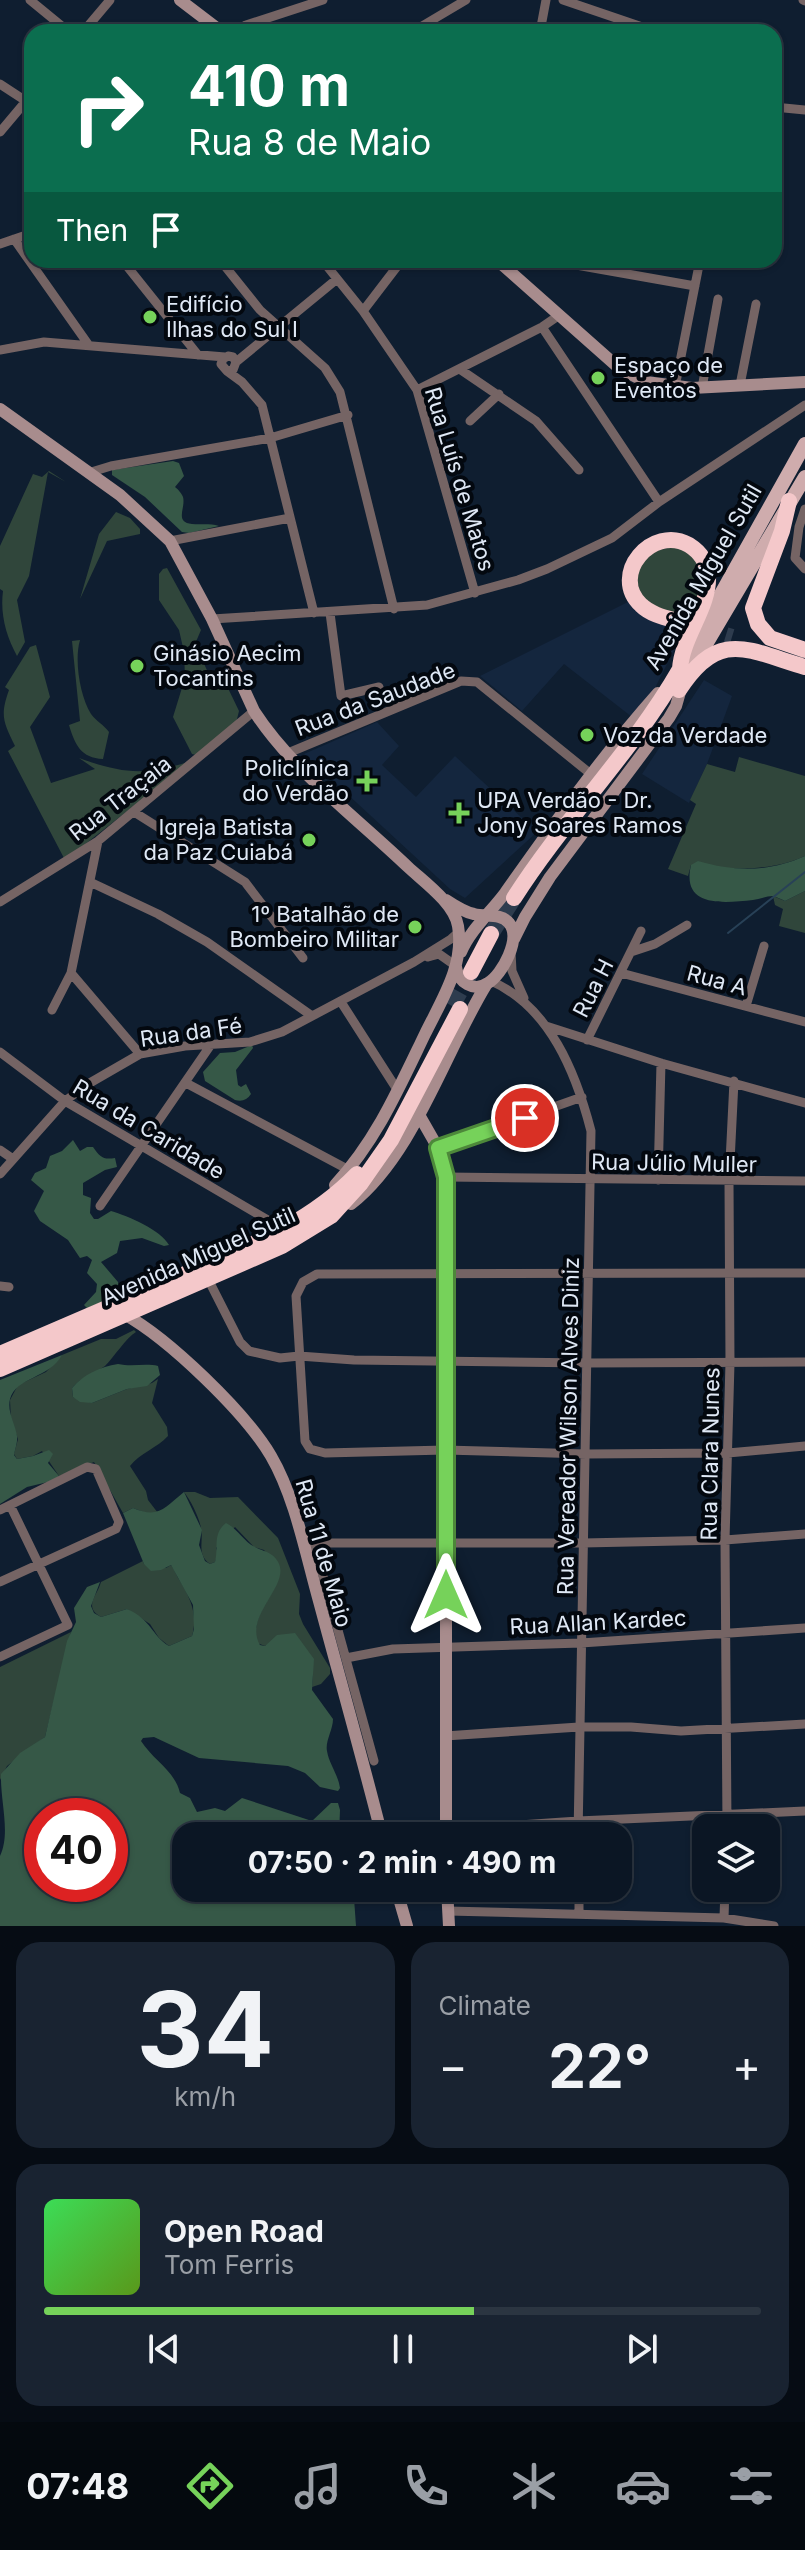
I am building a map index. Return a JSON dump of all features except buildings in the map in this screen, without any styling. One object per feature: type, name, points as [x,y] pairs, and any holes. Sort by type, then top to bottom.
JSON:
[{"type":"highway","points":[[800,492],[756,593],[753,608],[758,624],[770,638],[805,650]]},
{"type":"highway","points":[[681,622],[645,609],[633,593],[632,568],[640,553],[656,542],[672,540],[693,547],[700,553],[708,571],[706,589],[683,653],[681,678]]},
{"type":"highway","points":[[732,637],[805,659]]},
{"type":"highway","points":[[512,899],[541,855],[681,678],[710,655],[725,648],[748,650],[805,667]]},
{"type":"highway","points":[[473,973],[504,940]]},
{"type":"highway","points":[[331,1206],[384,1138],[456,1008]]},
{"type":"highway","name":"Avenida Miguel Sutil","points":[[0,1354],[331,1206]]},
{"type":"highway","name":"Avenida Miguel Sutil","points":[[0,1369],[282,1246],[319,1224],[331,1206]]},
{"type":"main road","name":"Avenida Miguel Sutil","points":[[681,678],[805,444]]},
{"type":"main road","name":"Avenida Miguel Sutil","points":[[681,678],[800,492]]},
{"type":"street","points":[[30,0],[59,24]]},
{"type":"street","points":[[90,24],[110,0]]},
{"type":"street","points":[[180,0],[212,24]]},
{"type":"street","points":[[249,24],[323,0]]},
{"type":"street","points":[[426,24],[466,0]]},
{"type":"street","points":[[542,24],[546,0]]},
{"type":"street","points":[[563,0],[632,24]]},
{"type":"street","points":[[617,19],[617,24]]},
{"type":"street","points":[[0,84],[24,97]]},
{"type":"street","points":[[0,132],[24,106]]},
{"type":"street","points":[[782,108],[805,110]]},
{"type":"street","points":[[5,240],[24,264]]},
{"type":"street","points":[[27,268],[88,344]]},
{"type":"street","points":[[128,268],[185,341],[200,355]]},
{"type":"street","points":[[226,268],[260,310],[325,368],[340,392],[394,609]]},
{"type":"street","name":"Rua Luís de Matos","points":[[328,268],[363,311],[417,390],[475,593]]},
{"type":"street","points":[[363,311],[396,268]]},
{"type":"street","points":[[514,268],[558,316],[620,369],[646,382],[702,388],[805,382]]},
{"type":"street","points":[[593,268],[695,286]]},
{"type":"street","points":[[675,387],[698,268]]},
{"type":"street","points":[[229,364],[247,354],[337,279]]},
{"type":"street","points":[[702,388],[718,299]]},
{"type":"street","points":[[740,385],[756,304]]},
{"type":"street","points":[[417,390],[461,370],[558,316]]},
{"type":"street","points":[[542,327],[659,502]]},
{"type":"street","points":[[185,341],[186,354]]},
{"type":"street","points":[[0,350],[44,342],[88,344],[200,355],[229,364],[262,405],[314,613]]},
{"type":"street","points":[[461,370],[536,421],[579,470]]},
{"type":"street","points":[[470,421],[499,394]]},
{"type":"street","points":[[212,619],[427,605],[547,569],[612,538],[659,502],[805,405]]},
{"type":"street","points":[[0,409],[120,495],[170,541],[212,619],[254,711],[288,753],[437,895],[454,915],[473,973],[512,991],[532,1011]]},
{"type":"street","points":[[88,473],[111,466],[270,438],[348,415]]},
{"type":"street","points":[[805,509],[795,558],[805,569]]},
{"type":"street","points":[[170,541],[290,518]]},
{"type":"street","points":[[330,613],[341,696],[379,687]]},
{"type":"street","name":"Avenida Miguel Sutil","points":[[681,678],[651,701],[546,834],[512,899],[487,916],[471,933],[473,973],[470,1010],[419,1121],[371,1185],[349,1205],[331,1206],[331,1190],[376,1132],[398,1091],[473,973],[525,917],[550,877],[669,718],[676,706],[681,678]]},
{"type":"street","name":"Rua da Saudade","points":[[288,753],[461,681],[477,682],[592,775]]},
{"type":"street","name":"Rua Traçaia","points":[[0,902],[98,841],[254,711]]},
{"type":"street","points":[[134,812],[245,882],[303,958]]},
{"type":"street","points":[[52,1010],[71,973],[98,841]]},
{"type":"street","points":[[90,882],[158,914],[207,942],[312,1016]]},
{"type":"street","points":[[437,895],[463,910],[507,921],[513,929],[504,940],[512,971],[517,988],[532,1011]]},
{"type":"street","points":[[463,910],[512,899]]},
{"type":"street","name":"Rua H","points":[[631,952],[655,944],[687,925]]},
{"type":"street","name":"Rua H","points":[[587,1040],[641,931]]},
{"type":"street","name":"Rua da Fé","points":[[0,1174],[65,1101],[140,1054],[185,1046],[250,1042],[282,1032],[414,962],[459,932]]},
{"type":"street","points":[[746,1006],[764,946]]},
{"type":"street","name":"Rua da Fé","points":[[414,962],[439,954],[473,973]]},
{"type":"street","points":[[71,973],[140,1054]]},
{"type":"street","name":"Rua A","points":[[621,973],[805,1022]]},
{"type":"street","points":[[341,1002],[398,1091]]},
{"type":"street","name":"Rua Vereador Wilson Alves Diniz","points":[[532,1011],[546,1026],[565,1056],[582,1097],[591,1131],[578,1821]]},
{"type":"street","points":[[546,1026],[661,1063],[805,1103]]},
{"type":"street","points":[[100,1206],[143,1148],[210,1046]]},
{"type":"street","name":"Rua da Caridade","points":[[0,1052],[65,1101],[283,1229]]},
{"type":"street","points":[[0,1065],[10,1060]]},
{"type":"street","points":[[658,1180],[661,1063]]},
{"type":"street","name":"Rua Clara Nunes","points":[[727,1814],[725,1540],[730,1363],[729,1182],[734,1081]]},
{"type":"street","points":[[186,1083],[349,1170]]},
{"type":"street","points":[[438,1148],[582,1097]]},
{"type":"street","points":[[419,1121],[438,1148],[446,1177],[446,1822]]},
{"type":"street","points":[[0,1150],[13,1159]]},
{"type":"street","name":"Rua Júlio Muller","points":[[446,1177],[805,1181]]},
{"type":"street","points":[[805,1273],[317,1274],[303,1282],[296,1296],[305,1441],[310,1449],[325,1453],[445,1450],[586,1454],[728,1453],[805,1446]]},
{"type":"street","points":[[207,1277],[240,1342],[249,1351],[280,1358],[587,1363],[805,1362]]},
{"type":"street","name":"Rua 11 de Maio","points":[[131,1310],[232,1406],[255,1433],[281,1476],[308,1543],[346,1658],[374,1761]]},
{"type":"street","points":[[0,1510],[87,1467],[96,1469],[119,1522],[116,1529],[0,1582]]},
{"type":"street","points":[[0,1657],[68,1625],[10,1505]]},
{"type":"street","points":[[308,1543],[583,1543],[725,1540],[805,1534]]},
{"type":"street","name":"Rua 11 de Maio","points":[[308,1543],[378,1822]]},
{"type":"street","name":"Rua Allan Kardec","points":[[346,1658],[393,1649],[581,1643],[805,1628]]},
{"type":"street","points":[[445,1736],[579,1727],[726,1729],[805,1724]]},
{"type":"street","points":[[758,1814],[805,1811]]},
{"type":"street","points":[[567,1822],[692,1817]]},
{"type":"street","points":[[400,1902],[407,1926]]},
{"type":"street","points":[[448,1902],[449,1926]]},
{"type":"street","points":[[579,1902],[579,1914]]},
{"type":"street","points":[[724,1918],[725,1902]]},
{"type":"street","points":[[448,1911],[724,1918],[774,1926]]},
{"type":"shaded area","points":[[630,601],[683,632],[655,688],[632,717],[564,664],[522,711],[480,676]]},
{"type":"shaded area","points":[[704,680],[732,696],[689,803],[642,774]]},
{"type":"shaded area","name":"UPA Verdão - Dr. Jony Soares Ramos","points":[[377,722],[399,746],[382,765],[416,797],[455,756],[537,832],[465,898],[450,889],[304,754]]},
{"type":"green space","points":[[173,461],[179,463],[184,476],[175,487],[184,501],[183,520],[192,524],[219,526],[182,532],[145,497],[112,475],[112,470]]},
{"type":"green space","points":[[49,471],[66,482],[48,472],[29,576],[17,600],[25,642],[17,656],[3,616],[0,546],[33,474],[42,477]]},
{"type":"green space","points":[[116,512],[130,518],[140,529],[140,534],[107,541],[80,599],[99,534]]},
{"type":"green space","points":[[676,546],[697,558],[702,583],[691,616],[660,610],[640,598],[636,570],[647,553]]},
{"type":"green space","points":[[167,568],[201,630],[195,644],[211,679],[226,684],[239,711],[236,723],[196,755],[192,754],[173,717],[185,678],[184,652],[179,630],[159,600],[159,574]]},
{"type":"green space","points":[[80,640],[78,667],[84,698],[91,714],[109,732],[103,759],[89,756],[80,749],[69,725],[80,721],[72,641]]},
{"type":"green space","points":[[36,645],[50,697],[30,727],[51,783],[95,769],[79,758],[135,771],[160,769],[191,761],[65,860],[8,751],[15,746],[4,718],[9,690],[5,687],[30,647]]},
{"type":"green space","points":[[739,757],[805,776],[805,856],[777,865],[749,868],[691,865],[688,876],[668,869],[696,804],[690,800],[707,764],[735,772]]},
{"type":"green space","points":[[805,856],[805,891],[785,901],[773,896],[718,902],[698,896],[692,889],[691,865],[698,861],[752,869]]},
{"type":"green space","points":[[805,891],[805,933],[779,926],[783,909],[775,905],[773,896],[785,901]]},
{"type":"green space","points":[[252,1045],[253,1048],[236,1070],[238,1085],[246,1084],[251,1094],[248,1098],[235,1100],[205,1081],[203,1072],[220,1053],[235,1052]]},
{"type":"green space","points":[[73,1140],[80,1151],[93,1147],[102,1157],[115,1158],[117,1167],[83,1183],[83,1195],[91,1198],[90,1213],[94,1219],[111,1211],[118,1213],[152,1229],[169,1245],[142,1238],[120,1241],[117,1253],[101,1262],[118,1282],[120,1292],[87,1308],[84,1305],[96,1292],[97,1284],[87,1273],[92,1260],[87,1256],[80,1258],[68,1240],[40,1221],[34,1211],[44,1191],[31,1180],[35,1173],[46,1168],[50,1156],[62,1151]]},
{"type":"green space","points":[[134,1330],[136,1332],[105,1366],[72,1388],[73,1397],[92,1403],[158,1379],[152,1403],[167,1427],[168,1436],[130,1466],[158,1513],[133,1508],[123,1513],[94,1462],[59,1476],[42,1451],[17,1459],[14,1454],[18,1439],[11,1421],[10,1400],[18,1385],[46,1372],[62,1355],[101,1339],[116,1339]]},
{"type":"green space","points":[[62,1355],[57,1363],[19,1386],[9,1404],[17,1436],[14,1455],[17,1459],[49,1450],[53,1454],[48,1463],[59,1476],[52,1481],[27,1487],[0,1504],[0,1380]]},
{"type":"green space","points":[[118,1364],[158,1366],[160,1375],[147,1386],[127,1389],[92,1403],[80,1402],[73,1397],[72,1388],[87,1375]]},
{"type":"green space","points":[[184,1492],[195,1492],[210,1498],[238,1497],[278,1538],[300,1594],[299,1614],[303,1624],[330,1668],[330,1674],[321,1684],[312,1687],[313,1674],[270,1643],[265,1646],[257,1643],[257,1623],[280,1572],[264,1550],[254,1547],[235,1527],[216,1548],[215,1562],[210,1564],[203,1556],[198,1519]]},
{"type":"green space","points":[[184,1492],[202,1530],[199,1545],[205,1561],[210,1564],[215,1562],[217,1536],[226,1523],[251,1544],[272,1555],[279,1564],[280,1575],[258,1621],[256,1633],[260,1645],[265,1646],[277,1635],[295,1633],[314,1659],[312,1690],[333,1719],[327,1751],[340,1788],[338,1791],[320,1787],[305,1773],[288,1766],[199,1758],[154,1737],[143,1738],[141,1741],[146,1748],[169,1772],[180,1793],[190,1798],[197,1812],[215,1808],[225,1811],[242,1798],[312,1821],[331,1803],[338,1803],[340,1810],[340,1822],[172,1822],[172,1902],[354,1902],[356,1926],[0,1926],[0,1856],[5,1837],[1,1774],[20,1753],[45,1737],[67,1641],[76,1622],[74,1608],[87,1587],[100,1582],[91,1606],[94,1613],[101,1617],[127,1609],[142,1618],[169,1646],[192,1636],[193,1605],[171,1565],[151,1571],[144,1564],[123,1513],[133,1508],[155,1512]]},
{"type":"green space","points":[[143,1561],[144,1564],[166,1568],[171,1565],[192,1608],[192,1636],[169,1646],[150,1624],[127,1609],[101,1617],[93,1609],[101,1582]]},
{"type":"green space","points":[[71,1632],[45,1737],[7,1766],[0,1780],[0,1667]]},
{"type":"waterway","points":[[728,933],[805,872]]},
{"type":"tunnel","points":[[703,628],[732,637]]},
{"type":"tunnel","points":[[491,934],[514,898]]},
{"type":"tunnel","points":[[452,1006],[471,972]]},
{"type":"place","name":"Edifício Ilhas do Sul I","points":[[150,317]]},
{"type":"place","name":"Espaço de Eventos","points":[[598,378]]},
{"type":"place","name":"Ginásio Aecim Tocantins","points":[[137,666]]},
{"type":"place","name":"Voz da Verdade","points":[[587,735]]},
{"type":"place","name":"Policlínica do Verdão","points":[[367,781]]},
{"type":"place","name":"UPA Verdão - Dr. Jony Soares Ramos","points":[[459,813]]},
{"type":"place","name":"Igreja Batista da Paz Cuiabá","points":[[309,840]]},
{"type":"place","name":"1º Batalhão de Bombeiro Militar","points":[[415,927]]},
{"type":"route","points":[[446,1595],[446,1177],[438,1148],[525,1118]]}]
